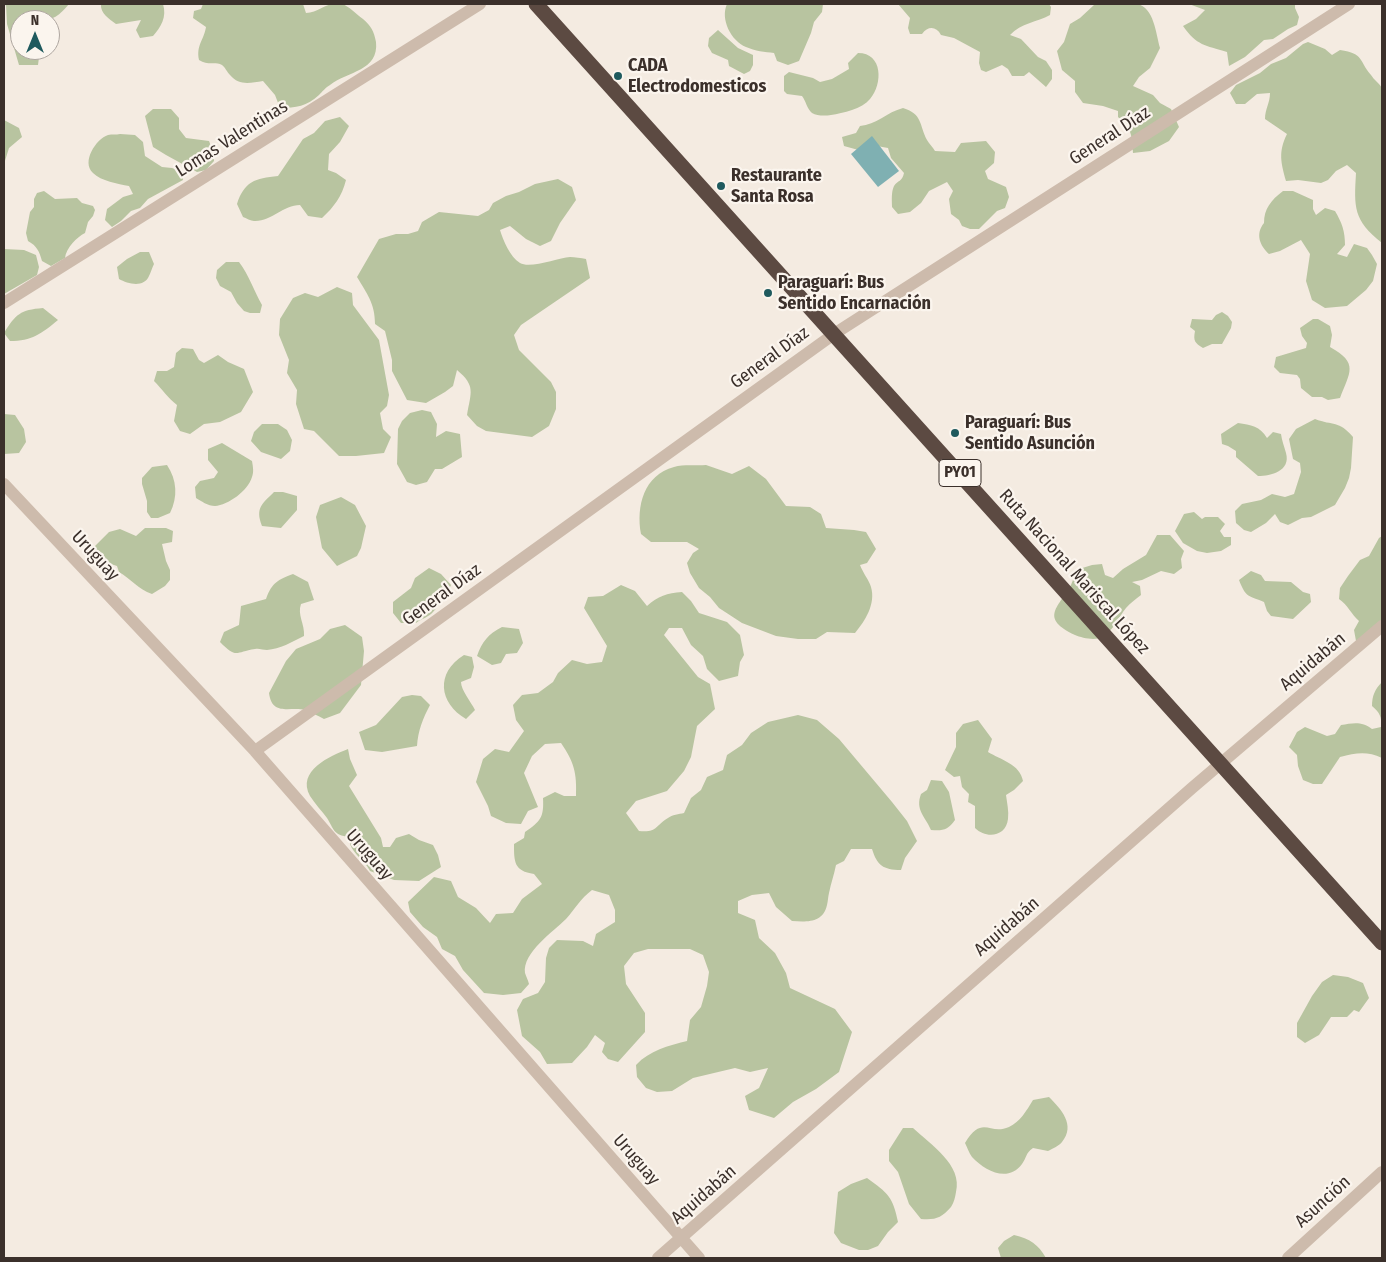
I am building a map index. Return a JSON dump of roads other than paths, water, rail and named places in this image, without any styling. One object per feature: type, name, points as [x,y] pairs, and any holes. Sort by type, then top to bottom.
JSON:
[{"type":"highway","name":"Ruta Nacional Mariscal López","points":[[536,4],[1382,943]]},
{"type":"street","name":"Lomas Valentinas","points":[[4,304],[480,4]]},
{"type":"street","name":"General Díaz","points":[[255,751],[834,334],[1349,4]]},
{"type":"street","name":"Uruguay","points":[[4,484],[255,751],[699,1258]]},
{"type":"street","name":"Aquidabán","points":[[658,1258],[1221,763],[1382,626]]},
{"type":"street","name":"Asunción","points":[[1288,1258],[1382,1172]]},
{"type":"water","points":[[872,136],[899,171],[878,187],[851,154]]},
{"type":"place","name":"CADA Electrodomesticos","points":[[618,76]]},
{"type":"place","name":"Restaurante Santa Rosa","points":[[721,186]]},
{"type":"place","name":"Paraguarí: Bus Sentido Encarnación","points":[[768,293]]},
{"type":"place","name":"Paraguarí: Bus Sentido Asunción","points":[[955,433]]}]
